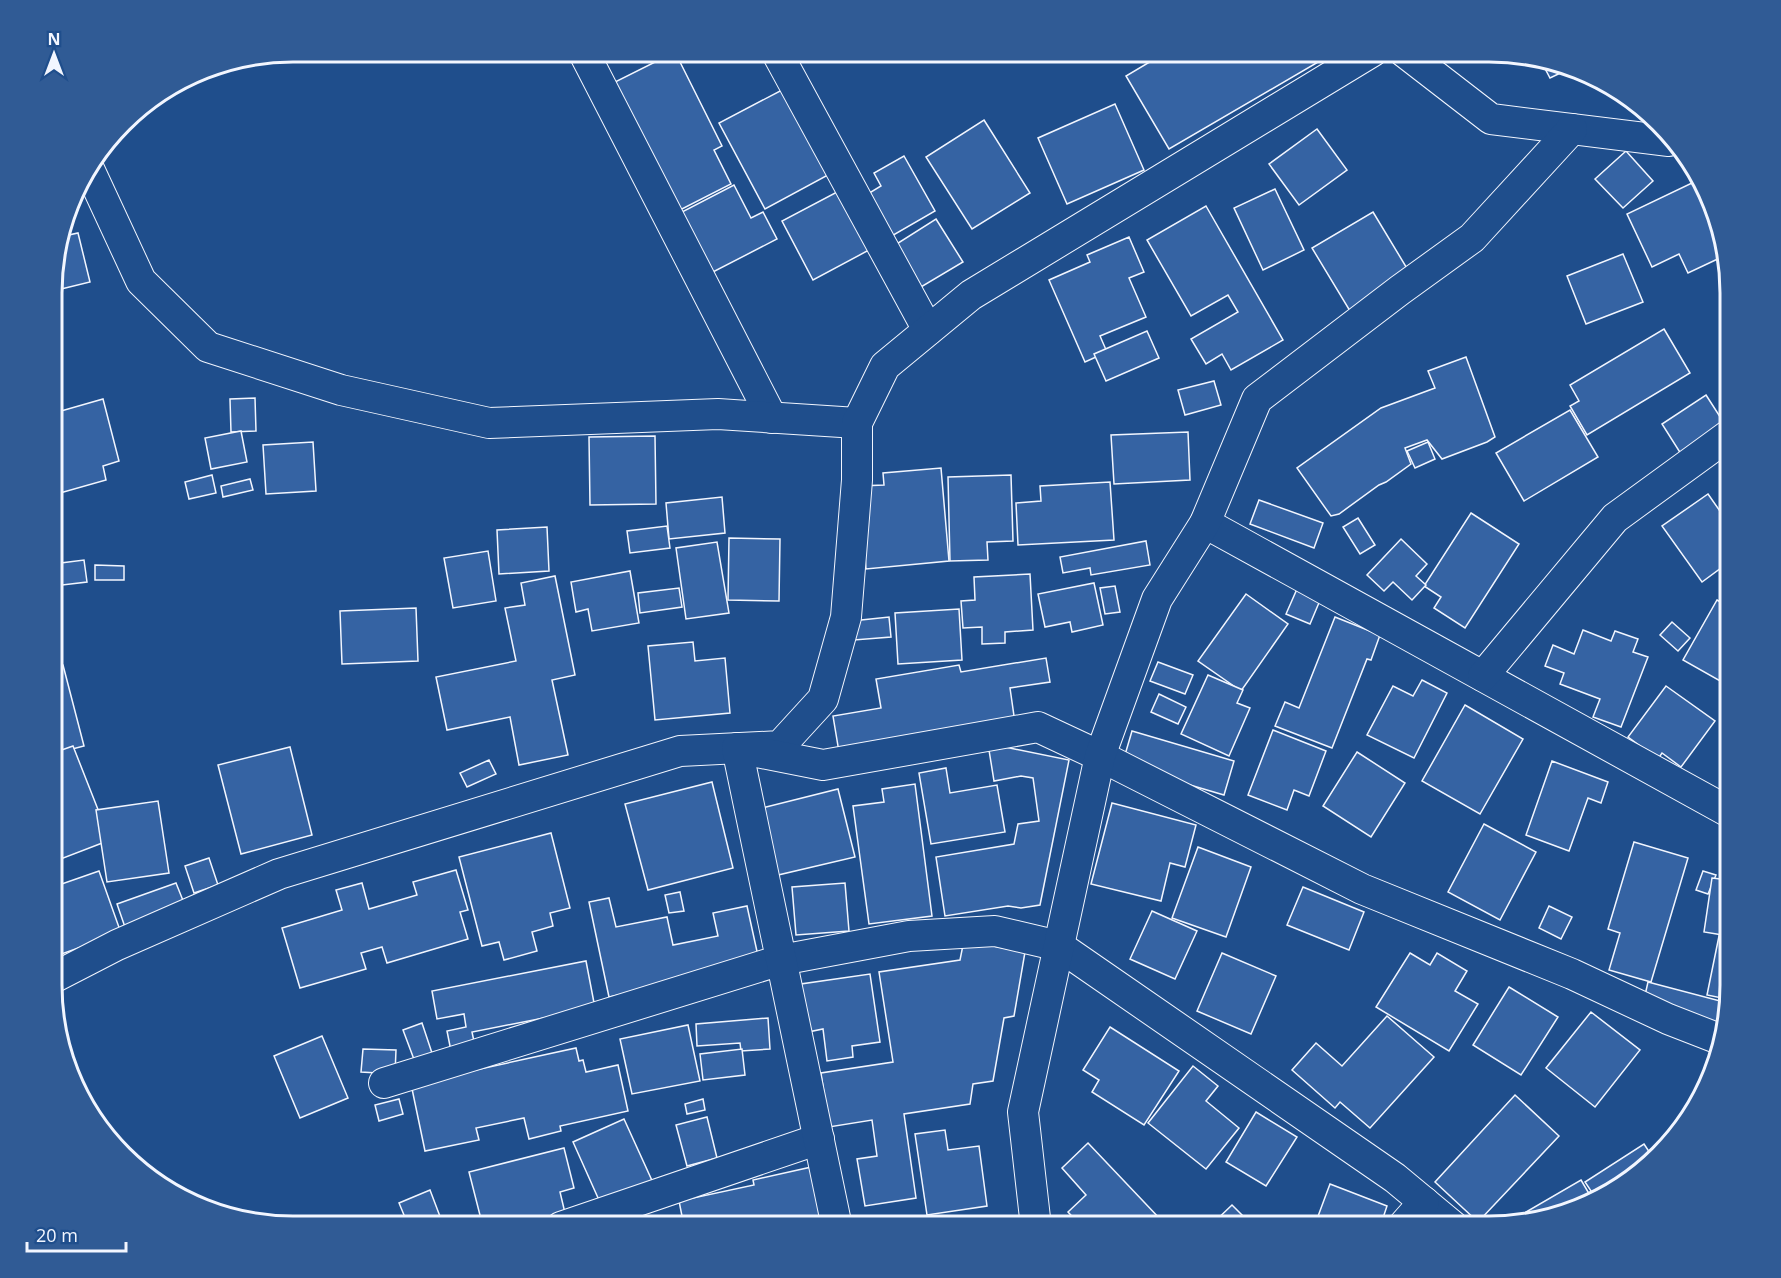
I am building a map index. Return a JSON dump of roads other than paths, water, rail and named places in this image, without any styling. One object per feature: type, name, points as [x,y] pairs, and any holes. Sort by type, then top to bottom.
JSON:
[{"type":"street","points":[[590,62],[772,418]]},
{"type":"street","points":[[782,62],[928,330]]},
{"type":"street","points":[[62,973],[117,945],[279,874],[680,751],[780,746],[823,699],[846,617],[856,480],[856,423],[885,366],[971,295],[1355,62]]},
{"type":"street","points":[[1417,62],[1491,119],[1662,140]]},
{"type":"street","points":[[1035,1216],[1023,1112],[1100,756],[1157,599],[1205,523],[1257,399],[1472,238],[1572,129]]},
{"type":"street","points":[[92,176],[141,281],[208,347],[341,390],[489,423],[718,414],[856,423]]},
{"type":"street","points":[[1483,676],[1615,518],[1720,442]]},
{"type":"street","points":[[1205,523],[1720,806]]},
{"type":"street","points":[[737,748],[823,765],[1038,727],[1362,889],[1572,974],[1668,1019],[1714,1037]]},
{"type":"street","points":[[737,748],[835,1216]]},
{"type":"street","points":[[384,1083],[782,960],[909,936],[995,931],[1059,946],[1395,1178],[1441,1216]]},
{"type":"street","points":[[593,1216],[819,1139]]},
{"type":"street","points":[[1412,1216],[1424,1202]]}]
